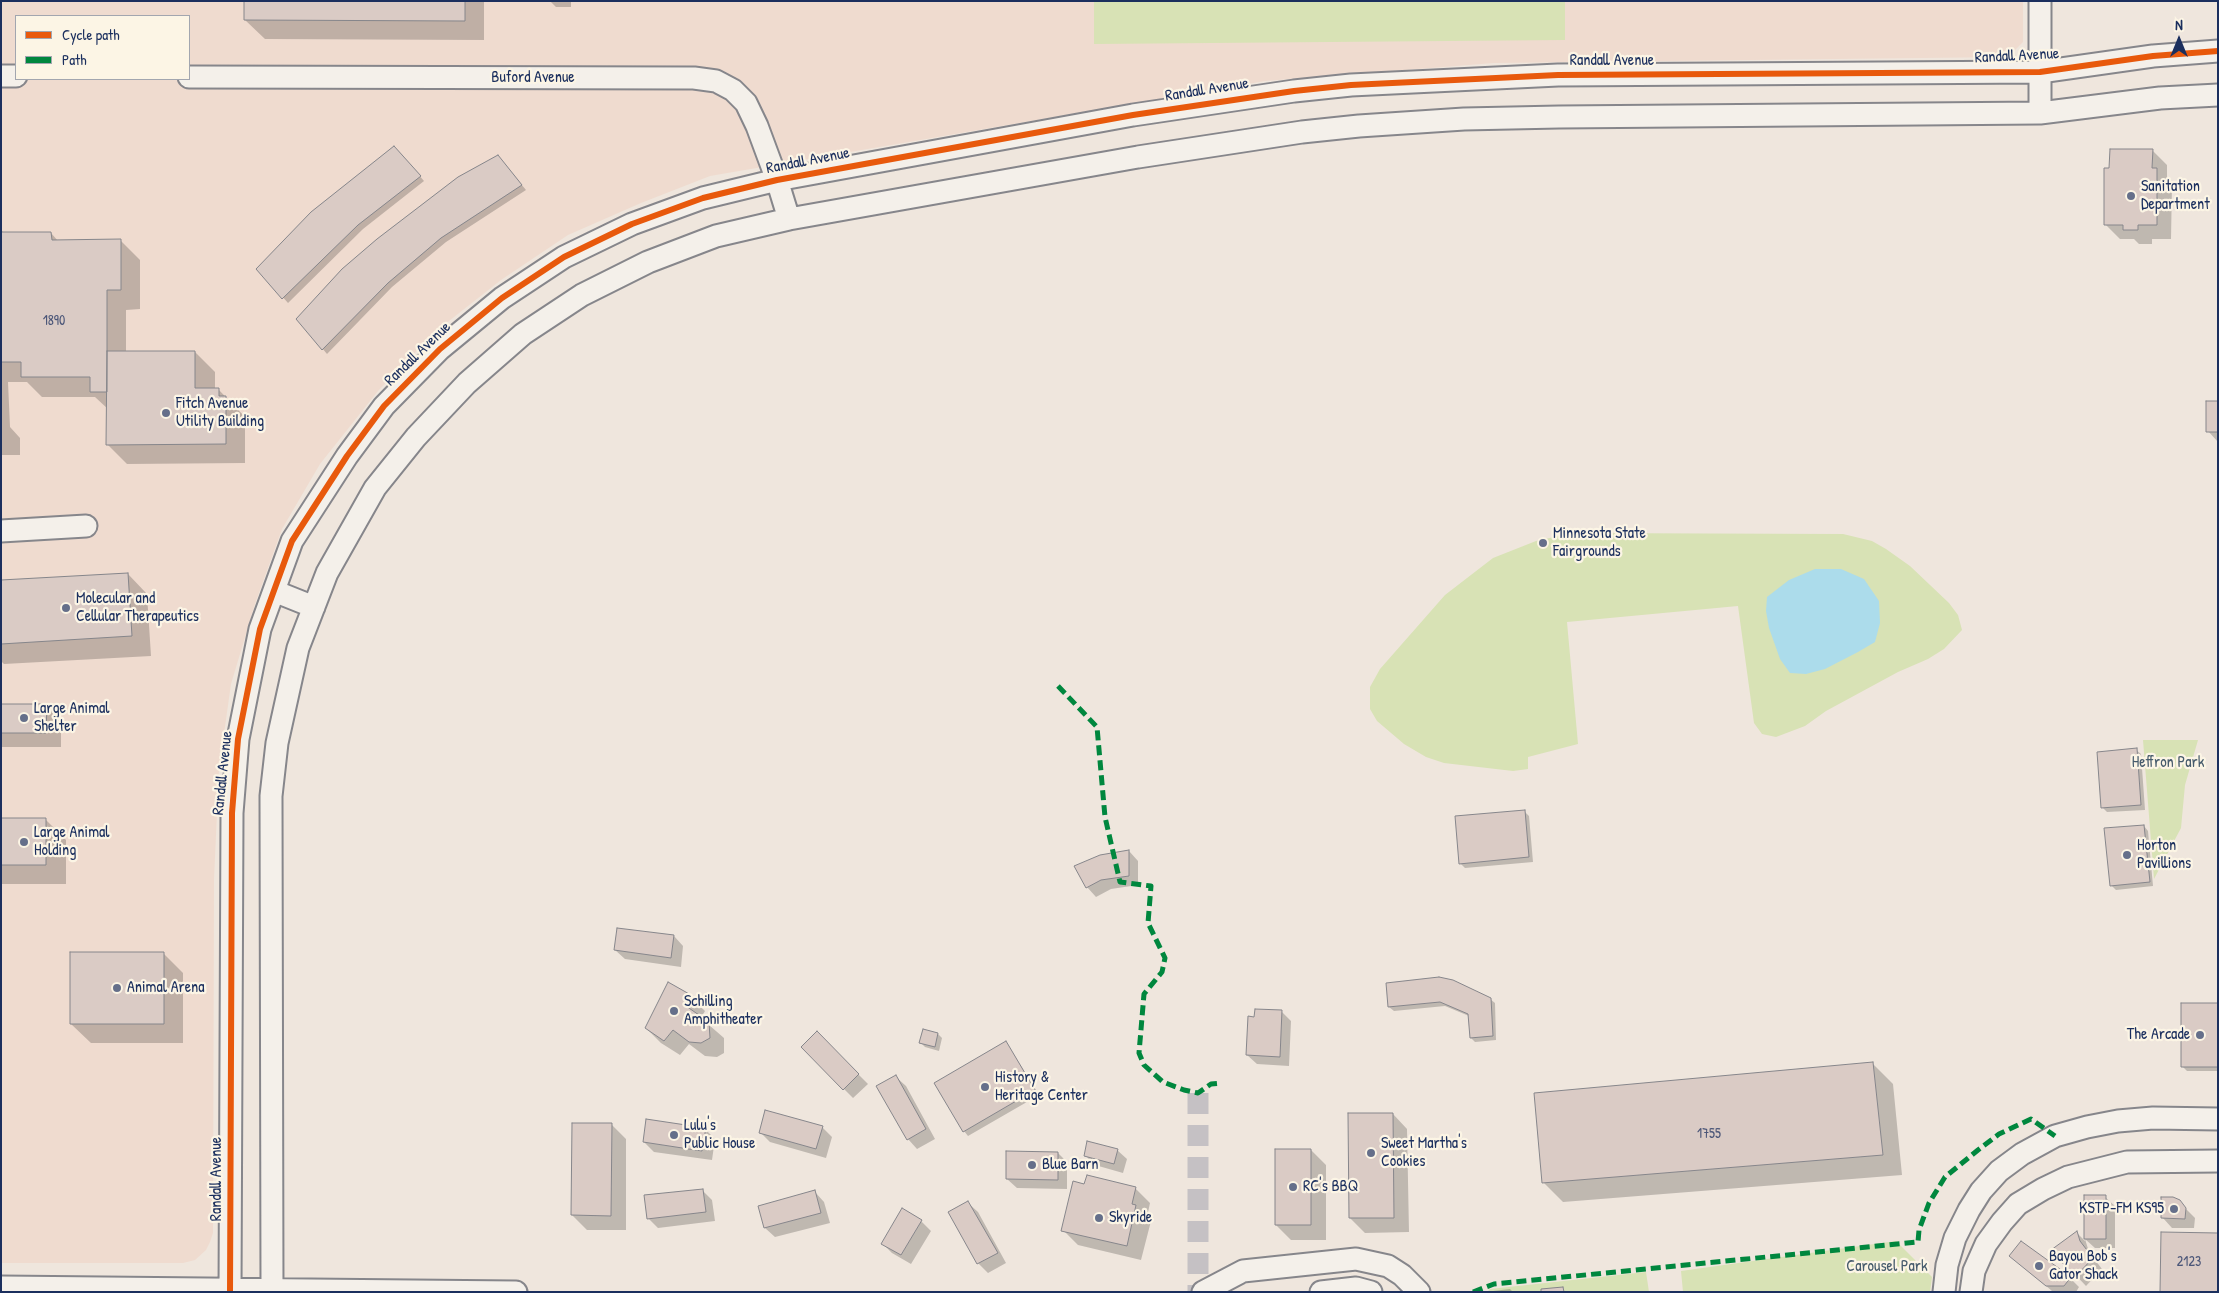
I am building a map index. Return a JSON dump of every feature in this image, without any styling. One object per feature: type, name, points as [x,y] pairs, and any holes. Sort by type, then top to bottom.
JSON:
[{"type":"street","points":[[2040,1],[2040,113]]},
{"type":"street","name":"Randall Avenue","points":[[230,1291],[232,813],[238,739],[260,629],[292,542],[347,456],[384,406],[440,349],[496,304],[564,257],[632,224],[703,198],[777,180],[1133,115],[1350,85],[1558,75],[2040,72],[2153,56],[2218,51]]},
{"type":"street","points":[[1,76],[15,76]]},
{"type":"street","name":"Buford Avenue","points":[[190,77],[694,78],[716,81],[733,90],[746,103],[758,126],[789,219]]},
{"type":"street","points":[[272,1291],[271,796],[277,743],[298,648],[327,573],[375,488],[416,437],[467,383],[523,334],[582,294],[648,262],[716,236],[789,219],[1220,143],[1359,126],[1559,117],[2040,113],[2160,98],[2218,95]]},
{"type":"street","points":[[1,531],[86,526]]},
{"type":"street","points":[[274,591],[314,607]]},
{"type":"street","points":[[1944,1292],[1947,1266],[1955,1238],[1969,1210],[1981,1191],[1999,1171],[2022,1154],[2055,1136],[2087,1127],[2153,1118],[2218,1119]]},
{"type":"street","points":[[1972,1292],[1974,1271],[1986,1244],[2018,1204],[2043,1188],[2068,1177],[2126,1162],[2218,1161]]},
{"type":"street","points":[[1203,1292],[1243,1271],[1356,1259],[1374,1262],[1402,1275],[1419,1292]]},
{"type":"street","points":[[1,1287],[230,1291],[516,1292]]},
{"type":"street","points":[[1321,1292],[1356,1288],[1371,1292]]},
{"type":"shaded area","points":[[1,1],[2023,1],[2023,42],[2008,57],[1494,63],[1265,81],[710,176],[641,203],[568,235],[501,280],[435,332],[378,391],[320,464],[282,529],[255,604],[231,684],[219,769],[214,879],[213,1233],[206,1250],[195,1260],[183,1263],[1,1263]]},
{"type":"green space","points":[[1094,1],[1565,1],[1565,40],[1094,44]]},
{"type":"green space","points":[[1572,533],[1843,534],[1872,541],[1910,566],[1949,603],[1958,615],[1962,630],[1944,649],[1928,659],[1898,672],[1826,711],[1805,726],[1776,737],[1762,734],[1754,723],[1738,606],[1567,622],[1578,744],[1528,757],[1528,769],[1513,771],[1444,763],[1426,757],[1404,744],[1377,721],[1370,709],[1370,687],[1380,669],[1445,595],[1493,558],[1536,541]]},
{"type":"green space","name":"Heffron Park","points":[[2143,740],[2198,740],[2185,785],[2181,828],[2154,879]]},
{"type":"green space","name":"Carousel Park","points":[[1896,1241],[1932,1277],[1930,1292],[1683,1292],[1681,1271]]},
{"type":"green space","points":[[1646,1272],[1649,1292],[1487,1292],[1490,1289]]},
{"type":"water","points":[[1815,569],[1841,569],[1864,579],[1879,601],[1880,623],[1875,642],[1858,652],[1825,669],[1806,674],[1790,673],[1780,659],[1769,628],[1766,611],[1767,597],[1789,580]]},
{"type":"building","points":[[244,1],[465,1],[465,21],[244,20]]},
{"type":"building","points":[[394,146],[421,176],[358,225],[282,299],[256,269],[311,212]]},
{"type":"building","name":"Sanitation Department","points":[[2110,149],[2153,149],[2152,168],[2157,168],[2157,225],[2138,225],[2138,230],[2123,230],[2123,225],[2104,225],[2104,168],[2109,168]]},
{"type":"building","points":[[498,155],[522,185],[441,238],[388,283],[322,350],[296,319],[342,269],[377,239],[458,177]]},
{"type":"building","points":[[1,232],[51,232],[52,240],[121,239],[121,290],[107,290],[107,392],[90,392],[90,377],[21,377],[21,362],[1,362]]},
{"type":"building","name":"Fitch Avenue Utility Building","points":[[107,351],[195,351],[195,388],[219,388],[219,396],[226,396],[226,444],[106,445]]},
{"type":"building","points":[[2206,401],[2218,401],[2218,432],[2206,432]]},
{"type":"building","name":"Molecular and Cellular Therapeutics","points":[[128,573],[132,636],[1,644],[1,580]]},
{"type":"building","name":"Large Animal Shelter","points":[[1,704],[47,704],[46,733],[1,733]]},
{"type":"building","name":"Horton Pavillions","points":[[2137,748],[2141,805],[2101,808],[2097,752]]},
{"type":"building","points":[[1525,810],[1529,857],[1459,864],[1455,816]]},
{"type":"building","name":"Large Animal Holding","points":[[1,818],[46,818],[46,865],[1,865]]},
{"type":"building","name":"Horton Pavillions","points":[[2144,825],[2150,882],[2110,886],[2104,828]]},
{"type":"building","points":[[1129,850],[1129,876],[1101,880],[1086,888],[1074,866],[1100,855]]},
{"type":"building","points":[[617,928],[674,935],[671,958],[614,950]]},
{"type":"building","name":"Animal Arena","points":[[70,952],[164,952],[164,1024],[70,1024]]},
{"type":"building","points":[[1439,977],[1453,980],[1491,998],[1493,1036],[1470,1038],[1468,1014],[1440,1002],[1388,1007],[1386,983]]},
{"type":"building","name":"Schilling Amphitheater","points":[[668,982],[691,995],[686,1006],[709,1022],[710,1038],[701,1043],[689,1042],[673,1030],[664,1041],[645,1028]]},
{"type":"building","name":"The Arcade","points":[[2181,1003],[2218,1003],[2218,1067],[2181,1067]]},
{"type":"building","points":[[1255,1009],[1282,1010],[1280,1057],[1246,1055],[1248,1016],[1254,1017]]},
{"type":"building","points":[[923,1029],[938,1033],[935,1047],[919,1043]]},
{"type":"building","points":[[817,1031],[859,1074],[843,1090],[801,1047]]},
{"type":"building","name":"History & Heritage Center","points":[[1006,1041],[1035,1090],[963,1132],[934,1083]]},
{"type":"building","points":[[1873,1062],[1883,1155],[1542,1183],[1534,1093]]},
{"type":"building","points":[[896,1075],[926,1129],[907,1140],[876,1086]]},
{"type":"building","points":[[765,1110],[823,1126],[816,1149],[759,1133]]},
{"type":"building","name":"Sweet Martha's Cookies","points":[[1348,1113],[1393,1113],[1394,1218],[1349,1218]]},
{"type":"building","name":"Lulu's Public House","points":[[646,1119],[706,1128],[702,1151],[643,1142]]},
{"type":"building","points":[[572,1123],[612,1123],[611,1216],[571,1215]]},
{"type":"building","points":[[1087,1141],[1118,1149],[1114,1164],[1084,1156]]},
{"type":"building","name":"RC's BBQ","points":[[1275,1149],[1311,1149],[1311,1225],[1275,1225]]},
{"type":"building","name":"Blue Barn","points":[[1006,1151],[1058,1152],[1058,1180],[1006,1179]]},
{"type":"building","name":"Skyride","points":[[1087,1175],[1136,1187],[1132,1204],[1136,1205],[1127,1246],[1061,1231],[1073,1181],[1084,1184]]},
{"type":"building","points":[[703,1189],[706,1212],[647,1219],[644,1195]]},
{"type":"building","points":[[815,1190],[821,1213],[764,1228],[758,1206]]},
{"type":"building","points":[[2084,1195],[2106,1195],[2106,1239],[2084,1239]]},
{"type":"building","name":"KSTP-FM KS95","points":[[2161,1197],[2173,1197],[2180,1200],[2186,1208],[2185,1219],[2161,1218]]},
{"type":"building","points":[[968,1201],[998,1253],[977,1264],[948,1212]]},
{"type":"building","points":[[902,1208],[922,1220],[901,1255],[881,1244]]},
{"type":"building","points":[[2077,1231],[2080,1241],[2093,1258],[2075,1277],[2051,1250]]},
{"type":"building","points":[[2161,1232],[2218,1233],[2218,1292],[2160,1292]]},
{"type":"building","name":"Bayou Bob's Gator Shack","points":[[2021,1241],[2071,1277],[2064,1286],[2046,1286],[2009,1256]]},
{"type":"building","points":[[1563,1287],[1564,1292],[1541,1292],[1541,1289]]},
{"type":"tunnel","points":[[1198,1093],[1198,1292]]},
{"type":"marked path","points":[[1058,686],[1097,727],[1105,817],[1120,882],[1151,886],[1148,923],[1165,958],[1162,972],[1144,994],[1139,1053],[1144,1065],[1163,1082],[1184,1090],[1198,1093],[1211,1084],[1221,1083]]},
{"type":"marked path","points":[[1473,1292],[1494,1284],[1918,1242],[1919,1230],[1929,1203],[1945,1177],[1978,1150],[1999,1134],[2031,1119],[2055,1136]]},
{"type":"cycle path","points":[[230,1292],[232,813],[238,739],[260,629],[292,541],[347,456],[384,406],[440,349],[502,298],[564,257],[632,224],[703,198],[777,180],[1133,115],[1294,91],[1351,85],[1558,75],[2040,72],[2153,56],[2218,51]]},
{"type":"place","name":"Sanitation Department","points":[[2131,196]]},
{"type":"place","name":"Fitch Avenue Utility Building","points":[[166,413]]},
{"type":"place","name":"Minnesota State Fairgrounds","points":[[1543,543]]},
{"type":"place","name":"Molecular and Cellular Therapeutics","points":[[66,608]]},
{"type":"place","name":"Large Animal Shelter","points":[[24,718]]},
{"type":"place","name":"Large Animal Holding","points":[[24,842]]},
{"type":"place","name":"Horton Pavillions","points":[[2127,855]]},
{"type":"place","name":"Animal Arena","points":[[117,988]]},
{"type":"place","name":"Schilling Amphitheater","points":[[674,1011]]},
{"type":"place","name":"The Arcade","points":[[2200,1035]]},
{"type":"place","name":"History & Heritage Center","points":[[985,1087]]},
{"type":"place","name":"Lulu's Public House","points":[[674,1135]]},
{"type":"place","name":"Sweet Martha's Cookies","points":[[1371,1153]]},
{"type":"place","name":"Blue Barn","points":[[1032,1165]]},
{"type":"place","name":"RC's BBQ","points":[[1293,1187]]},
{"type":"place","name":"KSTP-FM KS95","points":[[2174,1209]]},
{"type":"place","name":"Skyride","points":[[1099,1218]]},
{"type":"place","name":"Bayou Bob's Gator Shack","points":[[2039,1266]]}]
